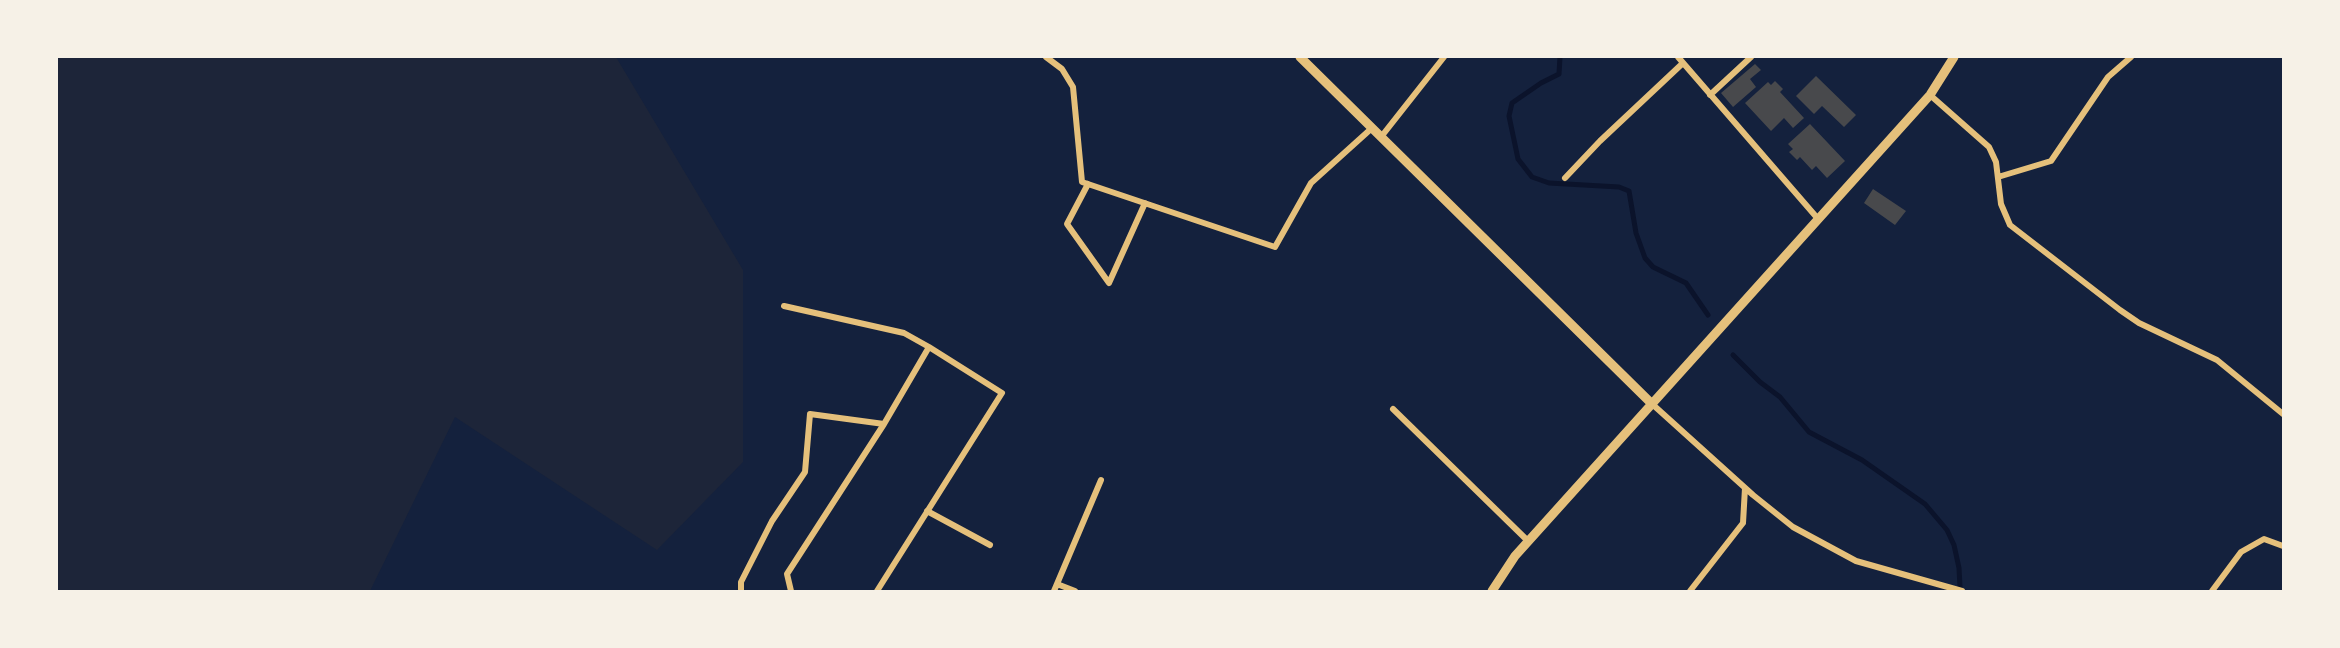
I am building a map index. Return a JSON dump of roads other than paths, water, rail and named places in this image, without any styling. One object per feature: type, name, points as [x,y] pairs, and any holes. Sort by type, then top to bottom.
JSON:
[{"type":"street","points":[[1046,57],[1062,69],[1073,87],[1082,182],[1275,247],[1311,183],[1372,128]]},
{"type":"street","points":[[1300,57],[1651,403],[1745,488],[1793,527],[1856,561],[1962,591]]},
{"type":"street","points":[[1381,137],[1444,57]]},
{"type":"street","points":[[1710,95],[1751,57]]},
{"type":"street","points":[[1998,177],[2051,160],[2108,77],[2131,57]]},
{"type":"street","points":[[1492,591],[1528,541],[1930,95],[1952,58]]},
{"type":"street","points":[[1564,178],[1680,60],[1819,220]]},
{"type":"street","points":[[1930,95],[1989,147],[1996,162],[2001,204],[2010,225],[2120,310],[2139,323],[2217,360],[2283,414]]},
{"type":"street","points":[[1088,184],[1067,224],[1109,283],[1145,203]]},
{"type":"street","points":[[784,306],[904,333],[1002,393],[877,591]]},
{"type":"street","points":[[791,591],[787,574],[884,424],[929,347]]},
{"type":"street","points":[[1393,410],[1528,541]]},
{"type":"street","points":[[741,591],[741,582],[772,521],[805,472],[810,414],[884,424]]},
{"type":"street","points":[[1054,591],[1101,480]]},
{"type":"street","points":[[1690,591],[1743,523],[1745,488]]},
{"type":"street","points":[[927,511],[990,545]]},
{"type":"street","points":[[2212,591],[2241,552],[2264,539],[2283,546]]},
{"type":"street","points":[[1058,584],[1075,591]]},
{"type":"waterway","points":[[1560,57],[1559,74],[1512,103],[1509,116],[1518,159],[1532,177],[1549,183],[1619,187],[1629,191],[1636,233],[1645,258],[1653,267],[1686,283],[1708,315]]},
{"type":"waterway","points":[[1733,355],[1760,382],[1780,397],[1809,432],[1862,460],[1925,504],[1947,530],[1954,545],[1960,587]]}]
